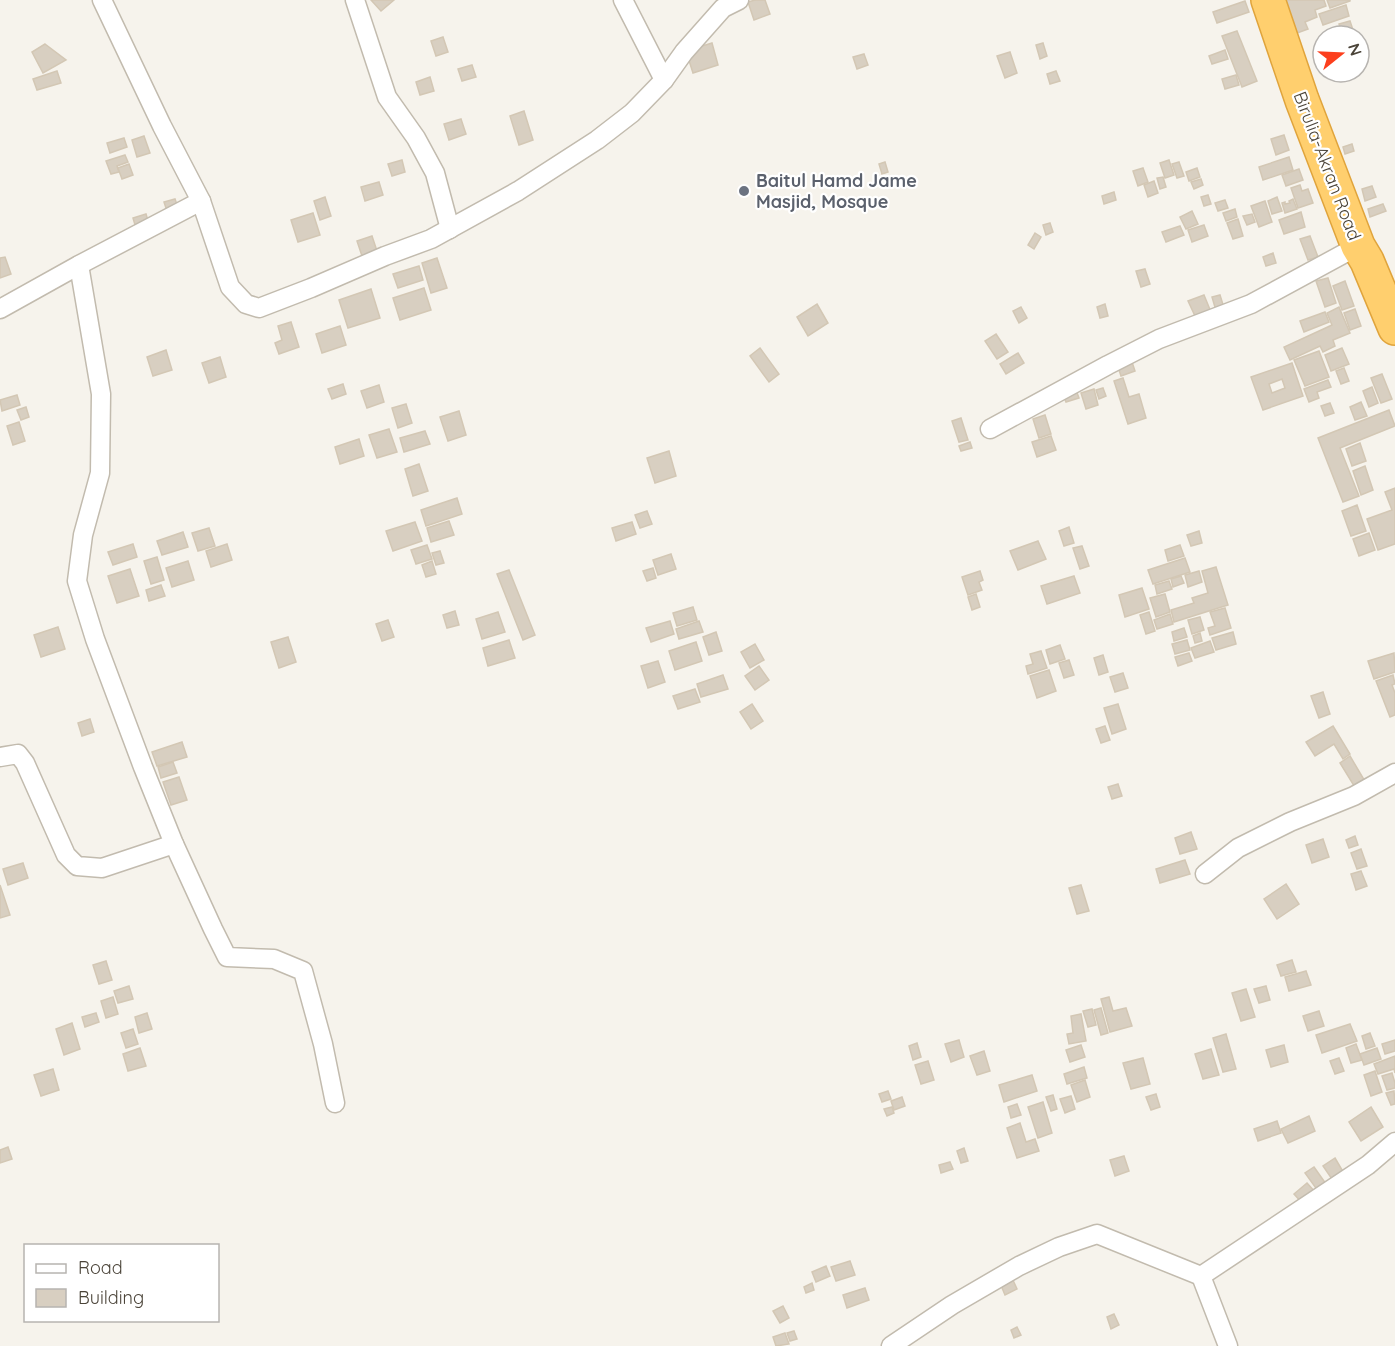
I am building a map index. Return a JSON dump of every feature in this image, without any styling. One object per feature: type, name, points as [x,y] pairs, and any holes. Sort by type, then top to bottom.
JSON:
[{"type":"highway","name":"Birulia-Akran Road","points":[[1268,0],[1302,100],[1358,246],[1367,261],[1395,328]]},
{"type":"street","points":[[102,0],[162,126],[201,201],[230,287],[246,304],[260,308],[431,239],[518,192],[597,140],[632,113],[664,80],[684,52],[723,8],[739,0]]},
{"type":"street","points":[[355,0],[387,97],[416,138],[435,173],[450,230]]},
{"type":"street","points":[[623,0],[664,80]]},
{"type":"street","points":[[0,309],[201,201]]},
{"type":"street","points":[[990,429],[1148,344],[1251,304],[1358,246]]},
{"type":"street","points":[[79,265],[101,405],[100,472],[83,535],[77,581],[142,766],[174,844],[213,929],[227,957],[274,959],[303,971],[323,1044],[335,1103]]},
{"type":"street","points":[[0,757],[18,754],[25,763],[66,855],[77,867],[102,868],[174,844]]},
{"type":"street","points":[[1205,874],[1238,848],[1290,822],[1354,796],[1395,773]]},
{"type":"street","points":[[1201,1276],[1368,1165],[1395,1142]]},
{"type":"street","points":[[891,1346],[952,1305],[1019,1266],[1059,1247],[1097,1234],[1201,1276],[1228,1346]]},
{"type":"building","points":[[371,0],[394,0],[381,11]]},
{"type":"building","points":[[765,0],[770,14],[754,20],[748,2]]},
{"type":"building","points":[[1285,0],[1324,0],[1326,6],[1315,10],[1317,17],[1305,22],[1308,29],[1297,33]]},
{"type":"building","points":[[1327,0],[1350,0],[1350,1],[1330,8]]},
{"type":"building","points":[[1245,1],[1249,12],[1217,23],[1213,12]]},
{"type":"building","points":[[1346,5],[1349,16],[1323,24],[1319,14]]},
{"type":"building","points":[[1237,31],[1257,81],[1242,87],[1222,36]]},
{"type":"building","points":[[443,37],[448,52],[436,56],[431,41]]},
{"type":"building","points":[[712,43],[718,65],[693,73],[686,51]]},
{"type":"building","points":[[1043,43],[1047,56],[1040,59],[1036,45]]},
{"type":"building","points":[[45,44],[66,60],[43,73],[32,52]]},
{"type":"building","points":[[1225,50],[1228,59],[1212,64],[1209,56]]},
{"type":"building","points":[[1010,52],[1017,73],[1005,78],[997,56]]},
{"type":"building","points":[[864,54],[868,65],[857,69],[853,57]]},
{"type":"building","points":[[472,65],[476,77],[462,81],[458,69]]},
{"type":"building","points":[[57,71],[61,83],[37,90],[33,79]]},
{"type":"building","points":[[1056,71],[1060,81],[1050,84],[1047,74]]},
{"type":"building","points":[[1236,75],[1239,85],[1225,89],[1222,79]]},
{"type":"building","points":[[430,77],[434,91],[420,95],[416,82]]},
{"type":"building","points":[[524,111],[533,140],[519,145],[510,116]]},
{"type":"building","points":[[461,119],[466,134],[449,140],[444,124]]},
{"type":"building","points":[[1284,135],[1289,150],[1276,155],[1271,139]]},
{"type":"building","points":[[144,136],[150,153],[137,157],[132,140]]},
{"type":"building","points":[[124,138],[127,147],[110,153],[107,143]]},
{"type":"building","points":[[1352,144],[1354,151],[1345,154],[1343,147]]},
{"type":"building","points":[[125,155],[128,162],[117,166],[119,172],[111,174],[106,161]]},
{"type":"building","points":[[1289,157],[1293,170],[1263,180],[1259,167]]},
{"type":"building","points":[[402,160],[405,172],[392,176],[388,164]]},
{"type":"building","points":[[1169,160],[1174,175],[1165,178],[1160,163]]},
{"type":"building","points":[[885,162],[888,172],[882,174],[879,164]]},
{"type":"building","points":[[1179,162],[1184,176],[1177,178],[1172,164]]},
{"type":"building","points":[[129,164],[133,175],[122,179],[118,168]]},
{"type":"building","points":[[1143,168],[1148,182],[1138,186],[1133,171]]},
{"type":"building","points":[[1197,168],[1200,177],[1189,181],[1186,172]]},
{"type":"building","points":[[1299,169],[1303,180],[1286,186],[1282,175]]},
{"type":"building","points":[[1163,177],[1166,187],[1160,189],[1157,178]]},
{"type":"building","points":[[1201,179],[1203,185],[1194,189],[1191,182]]},
{"type":"building","points":[[1154,181],[1158,193],[1148,197],[1144,185]]},
{"type":"building","points":[[379,182],[383,195],[365,201],[361,187]]},
{"type":"building","points":[[1300,185],[1302,191],[1308,189],[1313,203],[1298,208],[1291,188]]},
{"type":"building","points":[[1372,186],[1376,197],[1365,201],[1362,189]]},
{"type":"building","points":[[1114,192],[1116,200],[1104,204],[1102,196]]},
{"type":"building","points":[[1208,195],[1211,204],[1204,206],[1201,197]]},
{"type":"building","points":[[325,197],[331,216],[320,220],[314,201]]},
{"type":"building","points":[[1277,197],[1282,211],[1272,214],[1268,201]]},
{"type":"building","points":[[175,199],[179,210],[168,214],[164,202]]},
{"type":"building","points":[[1293,199],[1297,209],[1285,213],[1282,203],[1290,203],[1289,201]]},
{"type":"building","points":[[1225,200],[1228,208],[1218,211],[1215,203]]},
{"type":"building","points":[[1265,201],[1272,222],[1259,227],[1251,206]]},
{"type":"building","points":[[1383,204],[1386,211],[1370,217],[1368,209]]},
{"type":"building","points":[[1235,209],[1237,217],[1226,221],[1223,213]]},
{"type":"building","points":[[1192,211],[1198,224],[1186,229],[1180,217]]},
{"type":"building","points":[[1301,212],[1305,227],[1284,234],[1279,220]]},
{"type":"building","points":[[313,213],[320,235],[298,242],[291,220]]},
{"type":"building","points":[[146,214],[151,231],[138,235],[133,218]]},
{"type":"building","points":[[1252,214],[1255,222],[1247,225],[1243,216]]},
{"type":"building","points":[[1238,219],[1243,236],[1233,239],[1227,223]]},
{"type":"building","points":[[1050,223],[1053,232],[1046,235],[1043,225]]},
{"type":"building","points":[[1204,225],[1208,236],[1192,242],[1188,230]]},
{"type":"building","points":[[1180,226],[1184,235],[1166,242],[1162,232]]},
{"type":"building","points":[[1035,233],[1041,237],[1034,249],[1028,245]]},
{"type":"building","points":[[372,236],[381,263],[366,268],[357,241]]},
{"type":"building","points":[[1310,236],[1318,257],[1308,260],[1300,239]]},
{"type":"building","points":[[1273,253],[1276,263],[1266,266],[1263,257]]},
{"type":"building","points":[[5,257],[11,274],[0,278],[0,258]]},
{"type":"building","points":[[437,258],[447,288],[431,293],[422,263]]},
{"type":"building","points":[[419,266],[423,280],[398,288],[393,274]]},
{"type":"building","points":[[1145,269],[1150,284],[1141,287],[1136,271]]},
{"type":"building","points":[[1328,278],[1336,303],[1325,307],[1316,281]]},
{"type":"building","points":[[1345,281],[1354,306],[1342,310],[1333,286]]},
{"type":"building","points":[[424,288],[431,310],[400,320],[393,298]]},
{"type":"building","points":[[371,289],[380,318],[348,328],[339,300]]},
{"type":"building","points":[[1204,295],[1211,312],[1196,318],[1188,301]]},
{"type":"building","points":[[1220,295],[1225,311],[1217,314],[1212,297]]},
{"type":"building","points":[[817,304],[828,323],[808,336],[797,317]]},
{"type":"building","points":[[1105,304],[1108,316],[1100,318],[1097,307]]},
{"type":"building","points":[[1021,307],[1027,318],[1019,323],[1013,311]]},
{"type":"building","points":[[1339,307],[1350,333],[1333,340],[1335,346],[1323,352],[1320,346],[1290,360],[1284,347],[1332,325],[1327,313]]},
{"type":"building","points":[[1355,309],[1361,326],[1350,330],[1344,313]]},
{"type":"building","points":[[1325,312],[1329,322],[1304,332],[1300,321]]},
{"type":"building","points":[[291,322],[299,347],[279,354],[275,343],[282,340],[278,326]]},
{"type":"building","points":[[340,326],[346,345],[322,353],[316,334]]},
{"type":"building","points":[[996,334],[1008,352],[997,359],[985,341]]},
{"type":"building","points":[[760,348],[779,374],[769,382],[750,356]]},
{"type":"building","points":[[1342,348],[1349,364],[1331,371],[1325,355]]},
{"type":"building","points":[[166,350],[172,370],[153,376],[147,357]]},
{"type":"building","points":[[1319,351],[1329,377],[1305,386],[1294,360]]},
{"type":"building","points":[[1018,353],[1024,363],[1006,374],[1000,364]]},
{"type":"building","points":[[220,357],[226,377],[209,383],[202,363]]},
{"type":"building","points":[[1132,362],[1135,371],[1121,376],[1118,367]]},
{"type":"building","points":[[1292,363],[1303,396],[1263,410],[1251,377]],"holes":[[[1282,379],[1285,388],[1272,393],[1269,384]]]},
{"type":"building","points":[[1344,368],[1349,381],[1341,384],[1336,371]]},
{"type":"building","points":[[1382,374],[1392,399],[1381,403],[1371,378]]},
{"type":"building","points":[[1123,378],[1129,397],[1139,394],[1146,418],[1128,424],[1114,381]]},
{"type":"building","points":[[1328,380],[1331,387],[1317,392],[1319,398],[1309,402],[1304,389]]},
{"type":"building","points":[[343,384],[346,394],[332,399],[328,389]]},
{"type":"building","points":[[379,385],[384,402],[367,408],[361,391]]},
{"type":"building","points":[[1372,387],[1378,403],[1369,407],[1363,391]]},
{"type":"building","points":[[1103,388],[1106,396],[1099,399],[1096,390]]},
{"type":"building","points":[[1094,389],[1098,405],[1086,409],[1081,393]]},
{"type":"building","points":[[1076,390],[1079,398],[1066,402],[1063,394]]},
{"type":"building","points":[[17,395],[20,405],[2,411],[0,400]]},
{"type":"building","points":[[1361,402],[1367,416],[1355,420],[1350,407]]},
{"type":"building","points":[[1330,403],[1334,413],[1325,416],[1321,406]]},
{"type":"building","points":[[406,404],[412,423],[398,428],[392,408]]},
{"type":"building","points":[[26,407],[29,417],[21,420],[17,410]]},
{"type":"building","points":[[1389,410],[1395,426],[1340,448],[1359,496],[1343,502],[1318,438]]},
{"type":"building","points":[[459,411],[466,435],[448,441],[440,417]]},
{"type":"building","points":[[1045,415],[1051,434],[1039,438],[1033,419]]},
{"type":"building","points":[[961,418],[968,440],[959,442],[952,421]]},
{"type":"building","points":[[19,422],[25,441],[13,445],[7,426]]},
{"type":"building","points":[[389,429],[397,452],[377,458],[369,435]]},
{"type":"building","points":[[425,431],[430,444],[404,452],[400,438]]},
{"type":"building","points":[[1051,436],[1056,450],[1037,457],[1032,442]]},
{"type":"building","points":[[359,439],[364,456],[340,464],[335,447]]},
{"type":"building","points":[[970,442],[972,448],[961,451],[959,446]]},
{"type":"building","points":[[1360,443],[1366,461],[1352,466],[1346,449]]},
{"type":"building","points":[[669,451],[676,476],[655,483],[647,458]]},
{"type":"building","points":[[419,464],[428,491],[413,496],[405,469]]},
{"type":"building","points":[[1365,466],[1373,490],[1361,495],[1353,471]]},
{"type":"building","points":[[1395,488],[1395,544],[1378,550],[1367,519],[1392,510],[1385,492]]},
{"type":"building","points":[[457,498],[462,514],[426,526],[421,510]]},
{"type":"building","points":[[1357,505],[1366,531],[1351,536],[1342,511]]},
{"type":"building","points":[[647,511],[652,524],[640,528],[635,515]]},
{"type":"building","points":[[449,521],[454,535],[431,542],[427,528]]},
{"type":"building","points":[[415,522],[422,541],[393,551],[386,531]]},
{"type":"building","points":[[632,522],[636,534],[616,541],[612,528]]},
{"type":"building","points":[[1069,527],[1074,543],[1064,546],[1059,531]]},
{"type":"building","points":[[209,528],[215,546],[198,551],[192,533]]},
{"type":"building","points":[[1199,531],[1202,543],[1191,546],[1187,535]]},
{"type":"building","points":[[183,532],[188,547],[162,555],[157,541]]},
{"type":"building","points":[[1369,533],[1375,550],[1359,556],[1353,539]]},
{"type":"building","points":[[1038,541],[1046,559],[1018,570],[1010,551]]},
{"type":"building","points":[[133,544],[137,557],[113,565],[108,552]]},
{"type":"building","points":[[227,544],[232,560],[211,567],[206,551]]},
{"type":"building","points":[[427,545],[432,559],[416,564],[411,550]]},
{"type":"building","points":[[1180,545],[1184,556],[1168,561],[1165,550]]},
{"type":"building","points":[[1082,546],[1089,566],[1080,569],[1073,548]]},
{"type":"building","points":[[440,551],[444,563],[436,565],[432,553]]},
{"type":"building","points":[[671,554],[676,569],[658,575],[653,560]]},
{"type":"building","points":[[157,557],[164,580],[151,584],[144,561]]},
{"type":"building","points":[[1185,558],[1190,572],[1153,584],[1148,570]]},
{"type":"building","points":[[188,561],[194,580],[172,587],[166,568]]},
{"type":"building","points":[[432,561],[436,574],[426,577],[422,565]]},
{"type":"building","points":[[1216,567],[1228,605],[1174,622],[1171,610],[1194,603],[1192,598],[1208,593],[1202,571]]},
{"type":"building","points":[[653,568],[656,578],[647,581],[643,571]]},
{"type":"building","points":[[130,569],[139,596],[117,603],[108,576]]},
{"type":"building","points":[[509,570],[535,635],[523,640],[497,574]]},
{"type":"building","points":[[980,571],[983,580],[979,582],[982,590],[968,595],[962,577]]},
{"type":"building","points":[[1199,571],[1202,582],[1188,587],[1185,575]]},
{"type":"building","points":[[1074,576],[1080,593],[1047,604],[1041,586]]},
{"type":"building","points":[[1181,576],[1184,583],[1173,587],[1171,579]]},
{"type":"building","points":[[1169,581],[1172,589],[1157,594],[1155,585]]},
{"type":"building","points":[[161,585],[165,596],[149,601],[146,590]]},
{"type":"building","points":[[1142,588],[1149,609],[1125,617],[1119,595]]},
{"type":"building","points":[[976,594],[980,607],[972,610],[968,597]]},
{"type":"building","points":[[1165,594],[1170,612],[1156,617],[1150,598]]},
{"type":"building","points":[[693,607],[697,620],[677,626],[673,613]]},
{"type":"building","points":[[1225,608],[1231,628],[1210,635],[1208,628],[1215,626],[1210,612]]},
{"type":"building","points":[[455,611],[459,625],[447,628],[443,615]]},
{"type":"building","points":[[498,612],[505,632],[482,639],[476,619]]},
{"type":"building","points":[[1149,612],[1155,631],[1146,634],[1140,615]]},
{"type":"building","points":[[1170,614],[1173,624],[1157,629],[1154,620]]},
{"type":"building","points":[[1200,617],[1204,630],[1192,634],[1188,620]]},
{"type":"building","points":[[388,620],[394,637],[382,641],[376,624]]},
{"type":"building","points":[[670,621],[674,634],[651,642],[646,628]]},
{"type":"building","points":[[699,621],[703,632],[679,639],[676,629]]},
{"type":"building","points":[[58,627],[65,649],[41,657],[34,635]]},
{"type":"building","points":[[1184,628],[1187,637],[1174,641],[1172,632]]},
{"type":"building","points":[[716,632],[722,651],[709,655],[703,637]]},
{"type":"building","points":[[1233,632],[1236,644],[1216,650],[1212,638]]},
{"type":"building","points":[[1200,633],[1202,641],[1195,643],[1193,636]]},
{"type":"building","points":[[288,637],[296,662],[279,668],[271,642]]},
{"type":"building","points":[[509,640],[515,658],[488,666],[483,648]]},
{"type":"building","points":[[1187,640],[1190,650],[1175,654],[1172,644]]},
{"type":"building","points":[[1210,641],[1214,652],[1195,658],[1191,648]]},
{"type":"building","points":[[696,642],[702,661],[675,670],[669,651]]},
{"type":"building","points":[[755,644],[764,660],[750,668],[741,652]]},
{"type":"building","points":[[1060,645],[1065,659],[1050,664],[1046,650]]},
{"type":"building","points":[[1041,651],[1047,668],[1028,674],[1026,666],[1033,664],[1030,654]]},
{"type":"building","points":[[1189,653],[1192,661],[1178,666],[1175,657]]},
{"type":"building","points":[[1394,653],[1395,672],[1374,679],[1368,661]]},
{"type":"building","points":[[1103,655],[1108,672],[1099,675],[1094,658]]},
{"type":"building","points":[[1069,660],[1074,675],[1064,678],[1059,663]]},
{"type":"building","points":[[658,661],[665,682],[648,688],[641,666]]},
{"type":"building","points":[[759,666],[769,680],[755,690],[745,676]]},
{"type":"building","points":[[1049,670],[1056,691],[1037,698],[1030,676]]},
{"type":"building","points":[[1123,673],[1128,688],[1115,692],[1110,677]]},
{"type":"building","points":[[723,675],[728,689],[701,697],[697,684]]},
{"type":"building","points":[[1393,675],[1395,715],[1390,717],[1376,681]]},
{"type":"building","points":[[695,689],[700,702],[678,709],[673,696]]},
{"type":"building","points":[[1323,692],[1330,714],[1319,718],[1311,696]]},
{"type":"building","points":[[752,704],[763,721],[751,729],[740,712]]},
{"type":"building","points":[[1118,704],[1126,729],[1112,734],[1104,708]]},
{"type":"building","points":[[90,719],[94,732],[82,736],[78,723]]},
{"type":"building","points":[[1105,726],[1110,740],[1101,743],[1096,729]]},
{"type":"building","points":[[1333,726],[1350,754],[1343,759],[1334,744],[1315,756],[1306,742]]},
{"type":"building","points":[[182,742],[187,757],[157,766],[152,752]]},
{"type":"building","points":[[1350,756],[1366,783],[1356,789],[1340,763]]},
{"type":"building","points":[[173,762],[177,773],[161,778],[158,767]]},
{"type":"building","points":[[179,777],[187,800],[171,805],[163,782]]},
{"type":"building","points":[[1118,784],[1122,796],[1112,799],[1108,787]]},
{"type":"building","points":[[1191,832],[1197,849],[1180,854],[1175,838]]},
{"type":"building","points":[[1355,836],[1358,845],[1349,848],[1346,840]]},
{"type":"building","points":[[1323,839],[1329,857],[1312,863],[1306,845]]},
{"type":"building","points":[[1361,849],[1367,866],[1357,869],[1351,853]]},
{"type":"building","points":[[1185,860],[1190,874],[1160,883],[1156,869]]},
{"type":"building","points":[[23,863],[28,878],[8,885],[3,869]]},
{"type":"building","points":[[1361,871],[1367,886],[1356,890],[1351,874]]},
{"type":"building","points":[[1286,884],[1299,904],[1277,919],[1264,899]]},
{"type":"building","points":[[0,885],[10,915],[0,918]]},
{"type":"building","points":[[1081,885],[1089,911],[1077,914],[1069,888]]},
{"type":"building","points":[[1292,960],[1296,972],[1281,976],[1277,965]]},
{"type":"building","points":[[106,961],[112,980],[99,984],[93,965]]},
{"type":"building","points":[[1306,971],[1311,985],[1289,991],[1285,977]]},
{"type":"building","points":[[129,986],[133,999],[118,1003],[114,991]]},
{"type":"building","points":[[1266,986],[1270,1000],[1259,1003],[1254,989]]},
{"type":"building","points":[[1246,989],[1255,1017],[1241,1021],[1232,993]]},
{"type":"building","points":[[113,997],[118,1014],[106,1018],[101,1001]]},
{"type":"building","points":[[1109,997],[1113,1011],[1126,1008],[1132,1026],[1110,1032],[1101,999]]},
{"type":"building","points":[[1101,1008],[1108,1033],[1101,1035],[1094,1010]]},
{"type":"building","points":[[1092,1009],[1096,1025],[1088,1027],[1083,1011]]},
{"type":"building","points":[[1319,1011],[1324,1026],[1308,1031],[1303,1016]]},
{"type":"building","points":[[96,1013],[99,1022],[85,1027],[82,1017]]},
{"type":"building","points":[[147,1013],[152,1029],[139,1033],[135,1017]]},
{"type":"building","points":[[1081,1014],[1086,1041],[1069,1044],[1067,1034],[1073,1033],[1071,1016]]},
{"type":"building","points":[[72,1023],[80,1049],[64,1055],[56,1029]]},
{"type":"building","points":[[1350,1024],[1357,1041],[1322,1053],[1316,1035]]},
{"type":"building","points":[[133,1029],[138,1044],[126,1048],[121,1033]]},
{"type":"building","points":[[1370,1033],[1375,1046],[1366,1049],[1362,1036]]},
{"type":"building","points":[[1226,1034],[1236,1069],[1223,1072],[1213,1038]]},
{"type":"building","points":[[959,1040],[964,1057],[951,1062],[945,1044]]},
{"type":"building","points":[[1395,1040],[1395,1051],[1385,1054],[1382,1044]]},
{"type":"building","points":[[917,1043],[921,1057],[913,1060],[909,1046]]},
{"type":"building","points":[[1356,1044],[1362,1060],[1351,1063],[1346,1048]]},
{"type":"building","points":[[1081,1045],[1085,1057],[1070,1062],[1066,1050]]},
{"type":"building","points":[[1284,1045],[1288,1062],[1271,1067],[1266,1050]]},
{"type":"building","points":[[140,1048],[146,1066],[128,1071],[123,1054]]},
{"type":"building","points":[[1377,1048],[1381,1059],[1364,1065],[1360,1054]]},
{"type":"building","points":[[1211,1049],[1219,1075],[1203,1079],[1195,1054]]},
{"type":"building","points":[[984,1051],[990,1071],[977,1075],[970,1056]]},
{"type":"building","points":[[1395,1056],[1395,1073],[1394,1069],[1378,1074],[1374,1064]]},
{"type":"building","points":[[1143,1058],[1150,1084],[1131,1089],[1123,1063]]},
{"type":"building","points":[[1339,1058],[1344,1071],[1335,1074],[1330,1061]]},
{"type":"building","points":[[928,1061],[934,1080],[921,1084],[915,1065]]},
{"type":"building","points":[[1084,1067],[1087,1078],[1067,1084],[1064,1074]]},
{"type":"building","points":[[53,1069],[59,1090],[41,1096],[34,1075]]},
{"type":"building","points":[[1375,1071],[1382,1092],[1371,1096],[1364,1075]]},
{"type":"building","points":[[1392,1073],[1395,1088],[1387,1090],[1382,1076]]},
{"type":"building","points":[[1032,1075],[1037,1091],[1004,1102],[999,1085]]},
{"type":"building","points":[[1085,1080],[1090,1097],[1077,1102],[1071,1085]]},
{"type":"building","points":[[888,1091],[891,1099],[882,1102],[879,1094]]},
{"type":"building","points":[[1394,1091],[1395,1104],[1391,1105],[1386,1093]]},
{"type":"building","points":[[1156,1094],[1160,1107],[1151,1110],[1146,1097]]},
{"type":"building","points":[[1053,1095],[1057,1109],[1051,1111],[1046,1097]]},
{"type":"building","points":[[1071,1096],[1075,1109],[1065,1113],[1060,1099]]},
{"type":"building","points":[[902,1097],[905,1106],[894,1110],[891,1101]]},
{"type":"building","points":[[1043,1102],[1052,1133],[1038,1138],[1028,1107]]},
{"type":"building","points":[[1017,1104],[1021,1115],[1011,1118],[1008,1107]]},
{"type":"building","points":[[892,1107],[894,1113],[887,1116],[884,1109]]},
{"type":"building","points":[[1371,1107],[1383,1127],[1361,1141],[1349,1122]]},
{"type":"building","points":[[1309,1116],[1315,1131],[1288,1143],[1281,1129]]},
{"type":"building","points":[[1277,1121],[1281,1133],[1258,1141],[1254,1129]]},
{"type":"building","points":[[1020,1123],[1026,1142],[1035,1139],[1039,1151],[1017,1158],[1007,1128]]},
{"type":"building","points":[[8,1147],[12,1159],[0,1163],[0,1150]]},
{"type":"building","points":[[964,1148],[968,1161],[961,1163],[957,1151]]},
{"type":"building","points":[[1124,1156],[1129,1171],[1115,1176],[1110,1160]]},
{"type":"building","points":[[1335,1158],[1345,1175],[1334,1182],[1323,1166]]},
{"type":"building","points":[[950,1162],[953,1169],[941,1173],[939,1165]]},
{"type":"building","points":[[1314,1167],[1326,1184],[1318,1191],[1305,1173]]},
{"type":"building","points":[[1307,1183],[1316,1193],[1303,1204],[1294,1194]]},
{"type":"building","points":[[850,1261],[855,1275],[836,1281],[831,1267]]},
{"type":"building","points":[[826,1266],[830,1276],[816,1282],[812,1272]]},
{"type":"building","points":[[1012,1278],[1017,1289],[1005,1295],[1000,1283]]},
{"type":"building","points":[[812,1283],[814,1290],[806,1293],[804,1287]]},
{"type":"building","points":[[865,1288],[869,1300],[847,1308],[843,1295]]},
{"type":"building","points":[[783,1306],[789,1318],[780,1323],[773,1311]]},
{"type":"building","points":[[1114,1314],[1119,1325],[1111,1329],[1107,1317]]},
{"type":"building","points":[[1017,1327],[1021,1335],[1014,1338],[1011,1330]]},
{"type":"building","points":[[794,1331],[797,1339],[790,1341],[787,1333]]},
{"type":"building","points":[[785,1333],[789,1344],[776,1346],[773,1337]]},
{"type":"place","name":"Baitul Hamd Jame Masjid, Mosque","points":[[744,191]]}]
